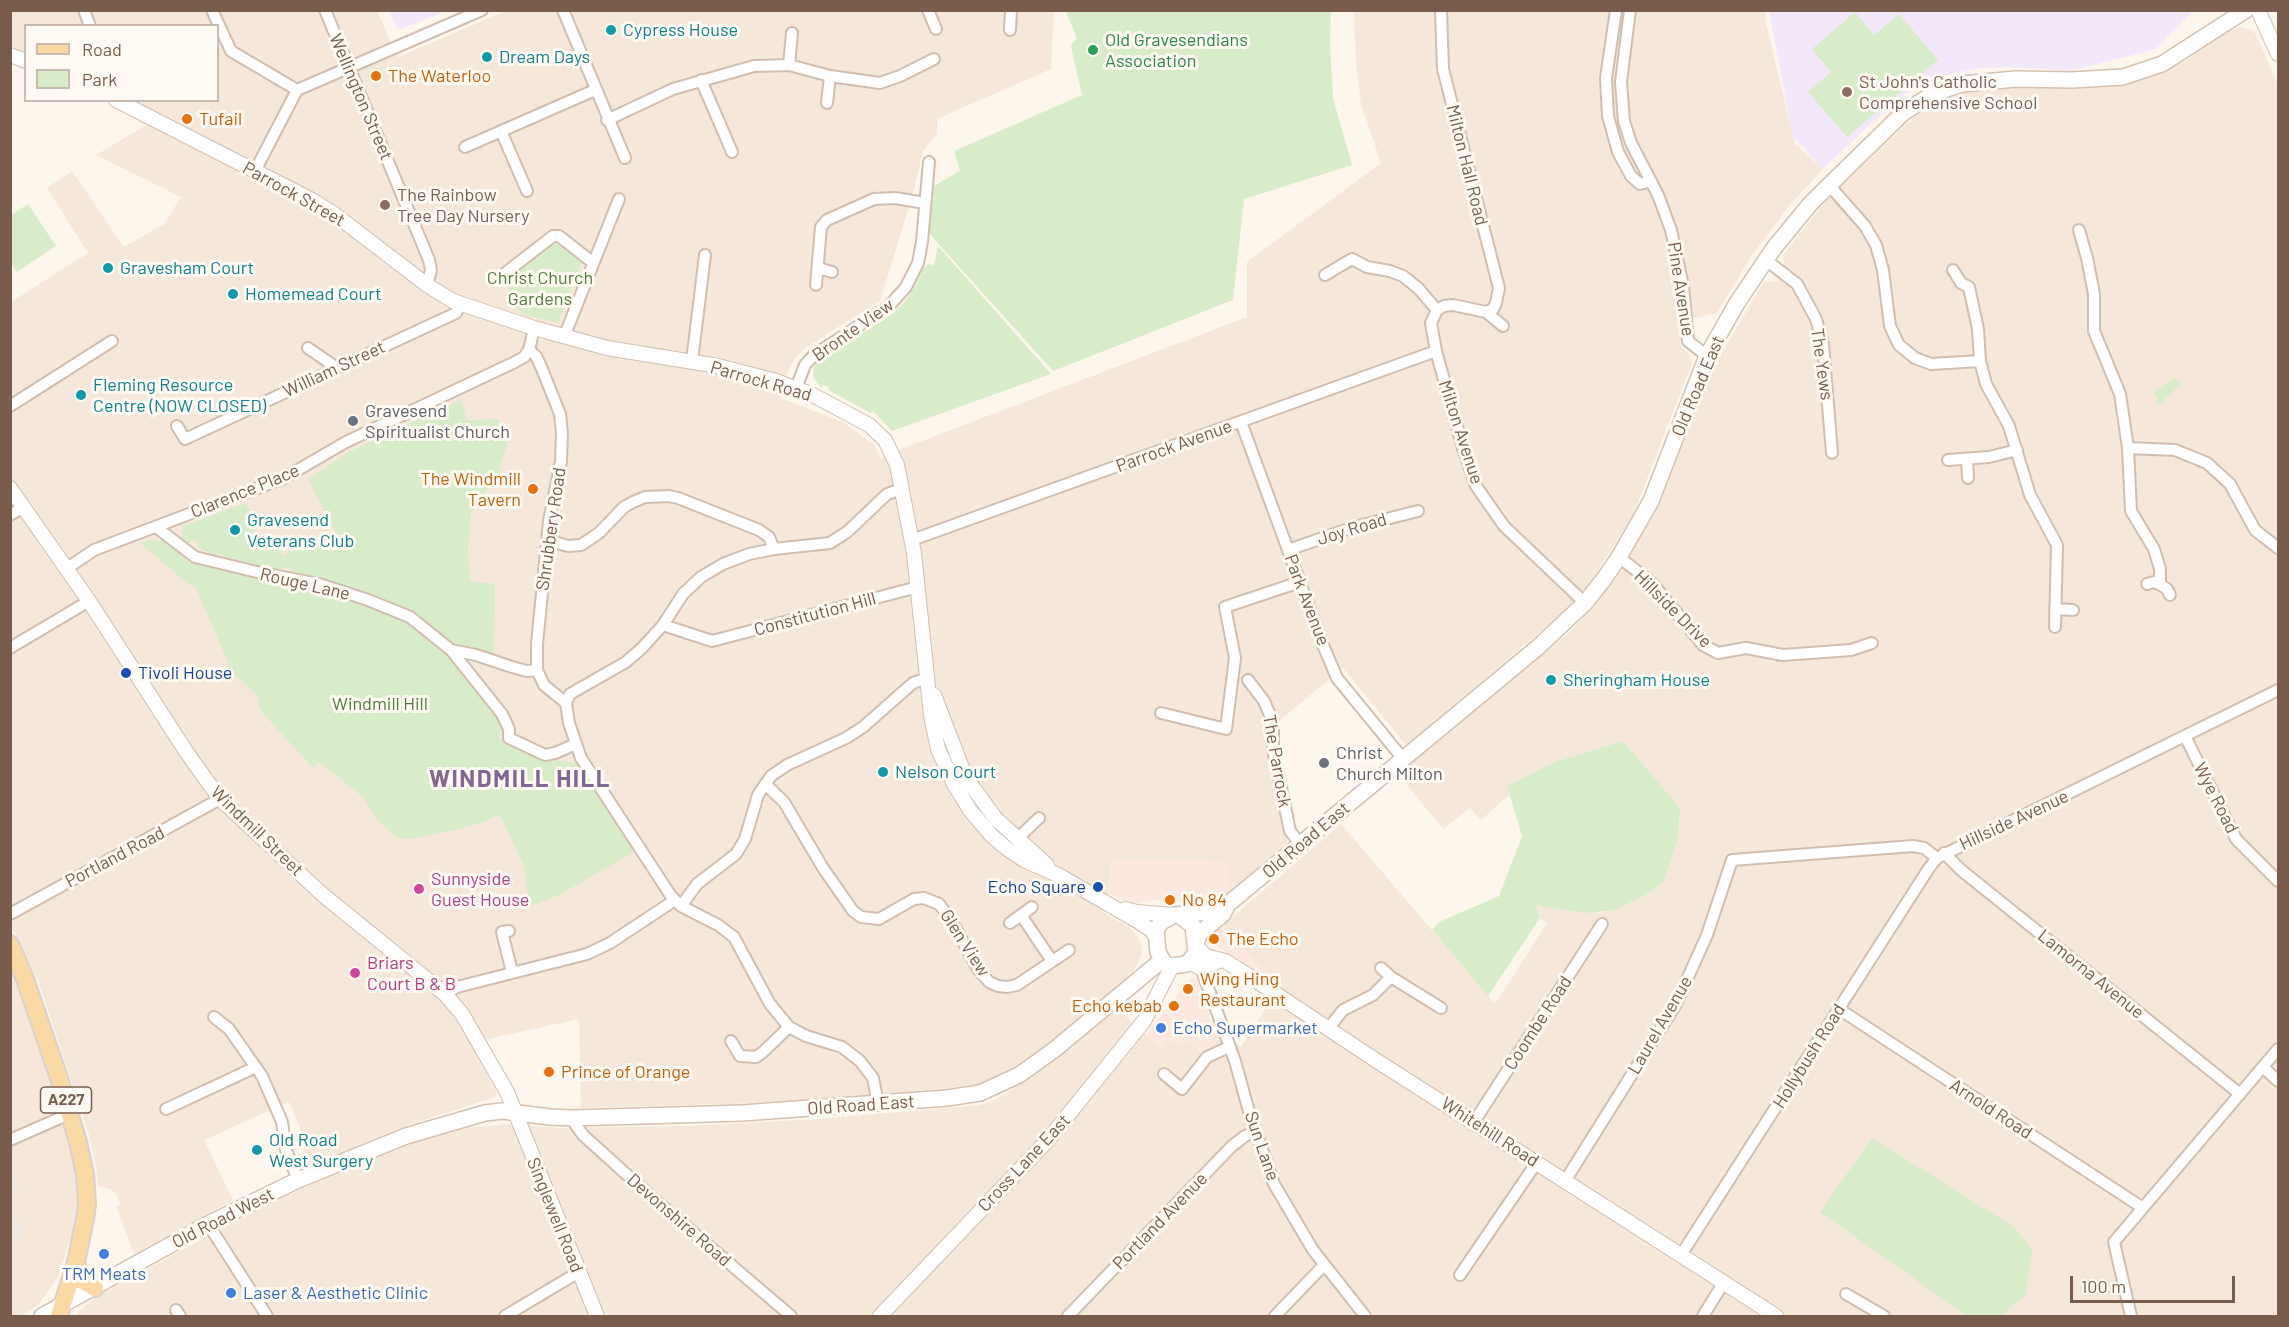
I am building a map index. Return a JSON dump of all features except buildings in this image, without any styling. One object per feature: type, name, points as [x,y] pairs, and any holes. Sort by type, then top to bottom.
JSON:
[{"type":"main road","name":"Old Road East","points":[[1176,915],[1208,913],[1227,905],[1537,648],[1585,603],[1619,557],[1651,501],[1707,356],[1737,303],[1766,260],[1828,184],[1903,113],[1934,93],[1962,84],[2016,79],[2072,80],[2123,77],[2162,64],[2246,10]]},
{"type":"main road","name":"Old Road East","points":[[1196,945],[1200,933],[1223,914],[1227,905]]},
{"type":"main road","points":[[1176,915],[1192,926],[1196,945],[1196,965],[1183,966],[1167,963],[1158,952],[1156,937],[1158,925],[1176,915]]},
{"type":"main road","name":"A227","points":[[10,944],[35,1005],[83,1163],[87,1188],[85,1219],[76,1262],[61,1311]]},
{"type":"main road","name":"Old Road East","points":[[515,1112],[573,1118],[742,1113],[966,1096],[994,1088],[1019,1075],[1054,1050],[1143,976],[1167,963]]},
{"type":"main road","name":"Old Road West","points":[[42,1317],[61,1311],[95,1288],[208,1224],[298,1180],[357,1155],[426,1130],[490,1112],[515,1112]]},
{"type":"main road","points":[[76,1262],[81,1280],[95,1288]]},
{"type":"street","points":[[212,10],[218,24]]},
{"type":"street","name":"Wellington Street","points":[[325,10],[429,260],[431,270],[427,285]]},
{"type":"street","points":[[255,171],[297,90],[483,10]]},
{"type":"street","points":[[562,10],[625,158]]},
{"type":"street","points":[[928,10],[936,29]]},
{"type":"street","points":[[1010,30],[1011,10]]},
{"type":"street","name":"Milton Hall Road","points":[[1440,10],[1443,69],[1499,288],[1496,303],[1486,312]]},
{"type":"street","points":[[1616,10],[1606,78],[1608,118],[1618,152],[1631,176],[1640,184],[1651,181]]},
{"type":"street","name":"Pine Avenue","points":[[1630,10],[1621,82],[1624,121],[1631,143],[1666,215],[1675,242],[1683,286],[1688,341],[1707,356]]},
{"type":"street","points":[[2258,10],[2278,54]]},
{"type":"street","points":[[219,25],[231,51],[297,90]]},
{"type":"street","points":[[789,65],[792,33]]},
{"type":"street","points":[[607,120],[653,97],[701,80],[754,66],[789,65],[830,76],[880,83],[934,59]]},
{"type":"street","points":[[827,103],[830,76]]},
{"type":"street","points":[[701,80],[732,152]]},
{"type":"street","points":[[465,147],[595,90]]},
{"type":"street","name":"Parrock Street","points":[[120,102],[333,213],[427,285],[460,304]]},
{"type":"street","points":[[501,131],[527,190]]},
{"type":"street","name":"Bronte View","points":[[796,388],[806,365],[814,355],[884,310],[906,287],[918,263],[929,162]]},
{"type":"street","points":[[1828,184],[1865,226],[1875,242],[1883,270],[1890,326],[1899,345],[1915,358],[1931,364],[1980,361]]},
{"type":"street","points":[[816,285],[821,227],[827,220],[874,199],[895,198],[925,203]]},
{"type":"street","points":[[564,337],[619,199]]},
{"type":"street","points":[[2079,230],[2094,294],[2094,331],[2120,394],[2128,448],[2131,511],[2154,549],[2160,568],[2160,584]]},
{"type":"street","points":[[504,274],[553,236],[559,236],[592,262]]},
{"type":"street","points":[[1325,275],[1356,257],[1367,267],[1387,270],[1403,276],[1422,292],[1437,310],[1450,305],[1486,312],[1503,326]]},
{"type":"street","points":[[692,361],[707,260]]},
{"type":"street","name":"The Yews","points":[[1766,260],[1797,284],[1816,319],[1823,345],[1832,453]]},
{"type":"street","points":[[818,268],[832,272]]},
{"type":"street","points":[[1953,270],[1961,283],[1969,287],[1978,329],[1980,361],[1987,386],[2008,424],[2030,495],[2057,545],[2055,627]]},
{"type":"street","name":"Parrock Road","points":[[460,304],[606,348],[692,361],[734,370],[796,388],[843,410],[877,432],[894,455],[912,540],[931,715],[938,749],[970,810],[991,835],[1006,848],[1024,860],[1060,876],[1106,903],[1151,930],[1156,937]]},
{"type":"street","name":"William Street","points":[[177,426],[185,439],[456,313],[460,304]]},
{"type":"street","name":"Milton Avenue","points":[[1437,310],[1431,323],[1436,351],[1476,486],[1504,526],[1585,603]]},
{"type":"street","points":[[529,350],[534,328]]},
{"type":"street","points":[[10,405],[112,341]]},
{"type":"street","points":[[308,348],[337,368]]},
{"type":"street","name":"Clarence Place","points":[[66,569],[94,550],[284,478],[346,442],[515,362],[529,350]]},
{"type":"street","name":"Shrubbery Road","points":[[529,350],[541,365],[560,414],[562,427],[561,461],[547,540],[537,670]]},
{"type":"street","name":"Parrock Avenue","points":[[912,540],[1436,351]]},
{"type":"street","name":"Park Avenue","points":[[1241,422],[1287,550],[1337,678],[1404,760]]},
{"type":"street","points":[[2128,448],[2175,450],[2207,464],[2230,484],[2255,530],[2278,548]]},
{"type":"street","points":[[1948,460],[1989,457],[2017,450]]},
{"type":"street","points":[[1966,459],[1968,478]]},
{"type":"street","name":"Windmill Street","points":[[10,488],[89,601],[220,800],[323,895],[445,994],[471,1026],[507,1092],[515,1112]]},
{"type":"street","points":[[878,1104],[873,1078],[857,1058],[842,1047],[806,1036],[789,1027],[770,1004],[734,937],[718,925],[678,903],[590,771],[576,744],[569,723],[566,703],[570,694],[637,654],[663,625],[683,594],[696,580],[735,559],[774,549],[830,543],[840,538],[887,494],[902,489]]},
{"type":"street","points":[[547,540],[568,546],[581,545],[599,533],[624,507],[645,497],[669,496],[762,531],[770,538],[774,549]]},
{"type":"street","points":[[10,514],[24,507]]},
{"type":"street","name":"Joy Road","points":[[1287,550],[1344,530],[1418,511]]},
{"type":"street","name":"Rouge Lane","points":[[156,527],[195,556],[257,572],[319,584],[410,617],[452,650],[502,714],[509,729],[508,738],[545,754],[555,753],[576,744]]},
{"type":"street","name":"Hillside Drive","points":[[1619,557],[1653,583],[1703,645],[1718,653],[1746,648],[1782,655],[1851,650],[1872,643]]},
{"type":"street","points":[[1161,713],[1226,729],[1235,658],[1225,607],[1300,582]]},
{"type":"street","points":[[2147,584],[2160,584],[2167,589],[2169,595]]},
{"type":"street","name":"Constitution Hill","points":[[663,625],[712,641],[918,588]]},
{"type":"street","points":[[10,648],[89,601]]},
{"type":"street","points":[[2055,609],[2073,610]]},
{"type":"street","name":"Rouge Lane","points":[[452,650],[527,671],[537,670]]},
{"type":"street","points":[[537,670],[544,685],[566,703]]},
{"type":"street","points":[[445,994],[457,987],[587,954],[678,903],[697,884],[736,854],[745,839],[754,803],[765,784],[778,770],[846,738],[913,683],[928,678]]},
{"type":"street","name":"Parrock Road","points":[[928,678],[966,778],[996,819],[1060,876]]},
{"type":"street","name":"The Parrock","points":[[1248,680],[1264,701],[1270,715],[1274,749],[1290,831],[1301,845]]},
{"type":"street","name":"Hillside Avenue","points":[[1733,860],[1913,846],[1924,848],[1941,856],[2278,690]]},
{"type":"street","name":"Wye Road","points":[[2185,736],[2236,839],[2278,881]]},
{"type":"street","name":"Glen View","points":[[765,784],[784,802],[823,868],[853,910],[861,916],[879,919],[914,899],[924,898],[939,903],[950,918],[978,969],[989,982],[998,986],[1017,985],[1069,950]]},
{"type":"street","name":"Portland Road","points":[[10,914],[220,800]]},
{"type":"street","points":[[1017,839],[1039,818]]},
{"type":"street","name":"Hollybush Road","points":[[1681,1255],[1929,868],[1941,856]]},
{"type":"street","name":"Lamorna Avenue","points":[[1941,856],[2240,1094]]},
{"type":"street","name":"Laurel Avenue","points":[[1565,1181],[1676,1004],[1707,935],[1730,862],[1733,860]]},
{"type":"street","name":"Parrock Road","points":[[1106,903],[1137,912],[1176,915]]},
{"type":"street","points":[[1010,923],[1032,907]]},
{"type":"street","points":[[1021,915],[1052,961]]},
{"type":"street","name":"Coombe Road","points":[[1474,1122],[1602,924]]},
{"type":"street","points":[[502,933],[512,972]]},
{"type":"street","points":[[1196,945],[1205,955],[1219,961]]},
{"type":"street","points":[[1196,965],[1219,961]]},
{"type":"street","name":"Whitehill Road","points":[[1219,961],[1227,962],[1776,1317]]},
{"type":"street","name":"Cross Lane East","points":[[880,1317],[1047,1141],[1126,1046],[1144,1022],[1155,1000],[1167,963]]},
{"type":"street","name":"Sun Lane","points":[[1196,965],[1236,1061],[1256,1131],[1278,1191],[1297,1225],[1324,1265],[1365,1317]]},
{"type":"street","points":[[1380,968],[1441,1008]]},
{"type":"street","points":[[1143,976],[1155,992],[1155,1000]]},
{"type":"street","points":[[1328,1029],[1343,1010],[1373,995],[1391,977]]},
{"type":"street","name":"Arnold Road","points":[[1839,1009],[2143,1208]]},
{"type":"street","points":[[214,1017],[230,1029],[256,1067],[280,1119],[286,1150],[298,1180]]},
{"type":"street","points":[[731,1041],[740,1056],[756,1057],[789,1027]]},
{"type":"street","points":[[1164,1074],[1182,1089],[1208,1058],[1229,1047]]},
{"type":"street","points":[[2131,1317],[2114,1244],[2278,1049]]},
{"type":"street","points":[[166,1109],[256,1067]]},
{"type":"street","points":[[2263,1067],[2278,1081]]},
{"type":"street","name":"Singlewell Road","points":[[515,1112],[597,1317]]},
{"type":"street","points":[[10,1140],[69,1114]]},
{"type":"street","name":"Devonshire Road","points":[[573,1118],[583,1135],[791,1317]]},
{"type":"street","name":"Portland Avenue","points":[[1068,1317],[1232,1146],[1256,1131]]},
{"type":"street","points":[[1460,1275],[1537,1162]]},
{"type":"street","points":[[208,1224],[267,1317]]},
{"type":"street","points":[[1275,1317],[1324,1265]]},
{"type":"street","points":[[505,1317],[579,1272]]},
{"type":"street","points":[[1703,1317],[1724,1282]]},
{"type":"street","points":[[1846,1294],[1864,1312],[1884,1317]]},
{"type":"shaded area","points":[[11,10],[377,11],[398,57],[506,11],[1054,11],[1051,69],[937,119],[937,134],[923,151],[913,194],[880,301],[808,346],[797,356],[790,367],[780,398],[843,422],[875,446],[880,457],[1247,317],[1247,262],[1381,163],[1361,104],[1356,64],[1354,11],[1765,11],[1795,144],[1823,169],[1789,206],[1751,257],[1717,313],[1678,322],[1681,347],[1690,356],[1692,363],[1633,515],[1589,585],[1565,611],[1406,745],[1343,668],[1268,730],[1274,778],[1288,845],[1230,894],[1111,859],[1109,894],[1101,911],[1130,928],[1137,935],[1142,947],[1141,957],[1131,975],[1020,1065],[1001,1076],[974,1085],[889,1094],[791,1102],[581,1108],[579,1019],[470,1043],[497,1092],[495,1097],[406,1126],[310,1166],[301,1143],[300,1127],[289,1102],[204,1140],[233,1200],[134,1254],[116,1206],[121,1204],[116,1194],[110,1189],[98,1186],[90,1138],[39,983],[11,926],[11,302],[88,253],[47,188],[72,171],[124,247],[164,224],[181,197],[96,155],[163,115],[133,102],[219,102],[219,24],[24,24],[24,52],[11,46]]},
{"type":"shaded area","points":[[389,11],[447,11],[398,30]]},
{"type":"shaded area","name":"St John's Catholic Comprehensive School","points":[[1769,11],[2193,11],[2156,49],[2070,71],[2015,67],[1982,68],[1950,74],[1920,85],[1900,98],[1823,169],[1793,137]]},
{"type":"shaded area","points":[[2239,27],[2254,31],[2276,80],[2278,93],[2278,1316],[75,1316],[91,1300],[250,1213],[341,1171],[413,1143],[467,1128],[508,1124],[558,1128],[686,1126],[816,1119],[980,1105],[997,1099],[1011,1090],[1118,1009],[1160,1048],[1168,1039],[1186,1040],[1204,1054],[1217,1039],[1241,1047],[1279,988],[1256,972],[1261,967],[1239,947],[1222,926],[1341,824],[1495,1004],[1547,923],[1540,918],[1536,906],[1596,913],[1615,910],[1653,891],[1664,881],[1678,839],[1680,815],[1623,741],[1554,762],[1507,786],[1509,795],[1481,820],[1470,808],[1443,829],[1398,774],[1572,630],[1613,582],[1629,559],[1663,492],[1706,380],[1763,283],[1777,281],[1784,265],[1783,255],[1824,203],[1922,109],[1943,97],[1994,86],[2106,87],[2151,75],[2183,62],[2226,33]]},
{"type":"shaded area","points":[[1111,859],[1228,861],[1230,894],[1217,901],[1202,904],[1160,900],[1135,903],[1127,901],[1109,894]]},
{"type":"shaded area","points":[[1222,926],[1239,947],[1262,968],[1256,972],[1208,941],[1208,938]]},
{"type":"shaded area","points":[[10,968],[20,990],[59,1107],[62,1126],[65,1127],[73,1156],[77,1182],[77,1206],[73,1231],[58,1277],[39,1304],[21,1316],[10,1316]]},
{"type":"shaded area","points":[[1194,977],[1198,980],[1217,1039],[1204,1054],[1186,1040],[1179,1048],[1168,1039],[1160,1049],[1146,1035],[1190,979]]},
{"type":"shaded area","points":[[11,1174],[15,1174],[18,1188],[15,1188],[15,1194],[12,1194],[12,1207],[16,1218],[20,1220],[18,1225],[21,1226],[21,1234],[17,1236],[19,1239],[11,1243],[11,1233],[14,1231],[11,1221]]},
{"type":"green space","points":[[1066,11],[1331,11],[1333,98],[1352,165],[1244,199],[1233,300],[1053,371],[926,230],[930,188],[960,171],[954,151],[1082,95],[1071,47],[1077,39]]},
{"type":"green space","points":[[1855,12],[1874,35],[1899,14],[1938,60],[1847,137],[1808,92],[1831,72],[1812,49]]},
{"type":"green space","points":[[28,204],[56,246],[17,272],[11,263],[11,215]]},
{"type":"green space","name":"Christ Church Gardens","points":[[556,239],[583,259],[558,323],[525,315],[518,310],[504,280]]},
{"type":"green space","points":[[938,246],[1051,374],[892,431],[873,411],[871,413],[828,390],[829,387],[819,386],[813,376],[814,367],[818,361],[885,319],[902,305],[915,287],[923,269],[928,264],[934,265]]},
{"type":"green space","points":[[2174,378],[2181,384],[2158,406],[2156,403],[2158,400],[2153,393]]},
{"type":"green space","points":[[461,400],[467,420],[499,419],[499,425],[509,432],[510,437],[499,468],[502,477],[493,481],[471,513],[468,551],[470,581],[495,584],[494,656],[452,644],[425,620],[394,603],[292,572],[290,566],[278,570],[272,569],[205,551],[197,547],[198,542],[193,539],[189,544],[182,538],[183,526],[246,503],[264,552],[279,546],[283,555],[339,539],[308,479],[347,453]]},
{"type":"green space","name":"Windmill Hill","points":[[149,540],[167,541],[192,560],[331,591],[404,619],[439,644],[484,693],[504,726],[499,739],[551,759],[577,763],[584,773],[574,779],[581,792],[592,786],[634,852],[559,895],[531,906],[524,866],[501,817],[495,816],[484,822],[456,830],[409,839],[398,838],[378,820],[363,797],[319,762],[313,768],[261,711],[258,704],[260,699],[238,677],[236,678],[231,669],[195,586],[189,585],[140,543]]},
{"type":"green space","points":[[1623,741],[1680,808],[1678,839],[1664,881],[1653,891],[1615,910],[1589,913],[1536,906],[1540,918],[1488,996],[1432,930],[1439,922],[1499,896],[1522,836],[1507,786],[1554,762]]},
{"type":"green space","points":[[1872,1138],[2014,1227],[2032,1250],[2026,1294],[2001,1316],[1967,1316],[1820,1212]]},
{"type":"place","name":"Cypress House","points":[[611,30]]},
{"type":"place","name":"Old Gravesendians Association","points":[[1093,50]]},
{"type":"place","name":"Dream Days","points":[[487,57]]},
{"type":"place","name":"The Waterloo","points":[[376,76]]},
{"type":"place","name":"St John's Catholic Comprehensive School","points":[[1847,92]]},
{"type":"place","name":"Tufail","points":[[187,119]]},
{"type":"place","name":"The Rainbow Tree Day Nursery","points":[[385,205]]},
{"type":"place","name":"Gravesham Court","points":[[108,268]]},
{"type":"place","name":"Homemead Court","points":[[233,294]]},
{"type":"place","name":"Fleming Resource Centre (NOW CLOSED)","points":[[81,395]]},
{"type":"place","name":"Gravesend Spiritualist Church","points":[[353,421]]},
{"type":"place","name":"The Windmill Tavern","points":[[533,489]]},
{"type":"place","name":"Gravesend Veterans Club","points":[[235,530]]},
{"type":"place","name":"Tivoli House","points":[[126,673]]},
{"type":"place","name":"Sheringham House","points":[[1551,680]]},
{"type":"place","name":"Christ Church Milton","points":[[1324,763]]},
{"type":"place","name":"Nelson Court","points":[[883,772]]},
{"type":"place","name":"Echo Square","points":[[1098,887]]},
{"type":"place","name":"Sunnyside Guest House","points":[[419,889]]},
{"type":"place","name":"No 84","points":[[1170,900]]},
{"type":"place","name":"The Echo","points":[[1214,939]]},
{"type":"place","name":"Briars Court B & B","points":[[355,973]]},
{"type":"place","name":"Wing Hing Restaurant","points":[[1188,989]]},
{"type":"place","name":"Echo kebab","points":[[1174,1006]]},
{"type":"place","name":"Echo Supermarket","points":[[1161,1028]]},
{"type":"place","name":"Prince of Orange","points":[[549,1072]]},
{"type":"place","name":"Old Road West Surgery","points":[[257,1150]]},
{"type":"place","name":"TRM Meats","points":[[104,1254]]},
{"type":"place","name":"Laser & Aesthetic Clinic","points":[[231,1293]]},
{"type":"district","name":"WINDMILL HILL","points":[[520,779]]}]
